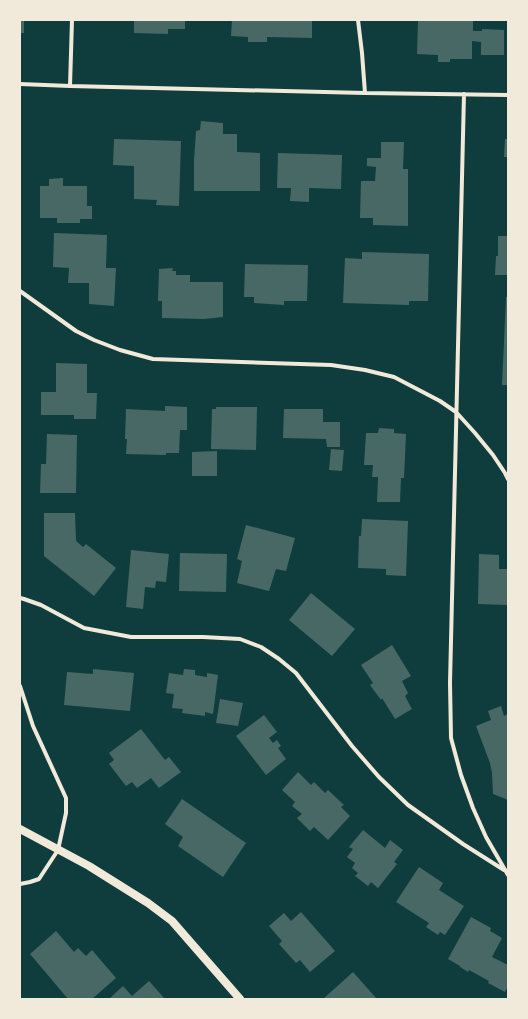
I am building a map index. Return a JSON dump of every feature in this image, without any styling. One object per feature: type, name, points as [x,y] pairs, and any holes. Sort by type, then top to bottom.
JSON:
[{"type":"main road","points":[[20,829],[89,866],[148,903],[172,921],[240,999]]},
{"type":"street","points":[[70,86],[72,20]]},
{"type":"street","points":[[358,20],[365,93]]},
{"type":"street","points":[[20,84],[365,93],[508,95]]},
{"type":"street","points":[[464,94],[450,683],[451,738],[461,775],[473,808],[486,837],[507,873]]},
{"type":"street","points":[[20,291],[76,331],[120,350],[153,359],[331,365],[365,370],[394,377],[440,401],[456,412],[493,455],[508,479]]},
{"type":"street","points":[[20,598],[41,605],[84,628],[131,637],[240,638],[261,647],[279,658],[296,673],[352,746],[379,777],[408,805],[507,873]]},
{"type":"street","points":[[20,686],[33,726],[66,798],[66,813],[58,850],[40,879],[20,884]]},
{"type":"building","points":[[20,20],[24,20],[24,33],[20,33]]},
{"type":"building","points":[[134,20],[185,20],[185,29],[168,29],[168,34],[134,33]]},
{"type":"building","points":[[232,20],[312,20],[312,38],[267,37],[267,42],[248,42],[248,37],[231,36]]},
{"type":"building","points":[[418,20],[473,20],[473,31],[482,31],[482,29],[504,30],[504,55],[481,55],[481,42],[472,41],[472,59],[450,59],[450,62],[438,62],[438,55],[417,54]]},
{"type":"building","points":[[201,121],[223,123],[223,134],[237,134],[237,152],[260,153],[260,191],[194,191],[196,131],[200,130]]},
{"type":"building","points":[[114,139],[181,141],[179,206],[156,205],[157,200],[134,199],[134,166],[113,165]]},
{"type":"building","points":[[505,139],[508,139],[508,157],[504,157]]},
{"type":"building","points":[[381,142],[404,142],[403,169],[408,169],[408,226],[373,225],[373,218],[360,218],[361,181],[375,181],[376,167],[367,166],[367,158],[381,158]]},
{"type":"building","points":[[278,153],[342,155],[341,189],[309,188],[309,202],[290,201],[291,188],[277,188]]},
{"type":"building","points":[[63,178],[63,186],[87,186],[87,206],[92,206],[92,219],[80,219],[80,223],[57,223],[57,218],[40,218],[40,186],[49,186],[49,179]]},
{"type":"building","points":[[54,233],[107,235],[106,268],[116,268],[114,306],[89,304],[89,283],[68,283],[69,268],[53,267]]},
{"type":"building","points":[[498,236],[508,236],[508,275],[495,275],[496,256],[498,256]]},
{"type":"building","points":[[362,252],[429,254],[428,301],[409,301],[409,305],[343,303],[345,258],[362,259]]},
{"type":"building","points":[[245,264],[308,265],[307,301],[284,301],[284,305],[254,303],[254,297],[244,297]]},
{"type":"building","points":[[173,268],[172,271],[176,271],[176,275],[190,275],[190,282],[223,282],[223,317],[204,319],[162,318],[162,301],[158,301],[159,269]]},
{"type":"building","points":[[506,297],[508,297],[508,385],[502,385]]},
{"type":"building","points":[[56,363],[87,364],[87,393],[97,393],[96,419],[74,419],[74,415],[41,415],[41,392],[56,392]]},
{"type":"building","points":[[165,406],[187,407],[187,430],[180,430],[179,453],[166,453],[166,455],[126,454],[126,409],[165,411]]},
{"type":"building","points":[[216,407],[257,407],[256,450],[211,449],[212,409],[216,409]]},
{"type":"building","points":[[284,409],[323,409],[323,422],[340,422],[340,447],[327,447],[326,439],[283,438]]},
{"type":"building","points":[[379,428],[394,429],[394,433],[406,434],[404,478],[401,478],[400,502],[377,502],[378,477],[372,477],[373,465],[364,465],[366,433],[378,433]]},
{"type":"building","points":[[47,434],[77,435],[76,493],[40,493],[41,464],[46,464]]},
{"type":"building","points":[[331,449],[344,450],[342,471],[329,470]]},
{"type":"building","points":[[217,451],[217,476],[192,476],[192,452]]},
{"type":"building","points":[[44,513],[75,513],[76,541],[83,547],[86,544],[116,568],[94,596],[44,556]]},
{"type":"building","points":[[362,519],[408,521],[406,576],[386,575],[386,569],[358,568],[359,536],[361,536]]},
{"type":"building","points":[[246,525],[295,538],[286,571],[276,569],[269,591],[237,583],[242,561],[237,559]]},
{"type":"building","points":[[131,550],[169,554],[166,582],[156,581],[155,588],[145,587],[143,609],[126,607]]},
{"type":"building","points":[[180,553],[227,554],[226,592],[179,591]]},
{"type":"building","points":[[479,554],[499,555],[499,569],[508,569],[508,605],[478,604]]},
{"type":"building","points":[[311,593],[355,629],[332,656],[289,620]]},
{"type":"building","points":[[392,645],[411,676],[402,681],[408,693],[405,696],[412,709],[395,719],[382,698],[381,700],[370,685],[373,683],[361,665]]},
{"type":"building","points":[[93,669],[134,673],[130,711],[64,705],[67,672],[93,674]]},
{"type":"building","points":[[184,669],[195,670],[195,675],[207,677],[207,673],[218,675],[213,714],[205,712],[205,716],[182,713],[183,709],[172,708],[174,694],[166,693],[169,673],[183,675]]},
{"type":"building","points":[[220,699],[243,703],[238,726],[216,723]]},
{"type":"building","points":[[501,706],[504,716],[508,714],[508,800],[493,794],[490,763],[476,726],[491,720],[488,711]]},
{"type":"building","points":[[264,715],[277,732],[269,738],[273,743],[277,740],[281,746],[278,748],[286,759],[266,775],[236,736]]},
{"type":"building","points":[[141,729],[165,760],[169,757],[181,772],[159,788],[151,778],[137,788],[132,782],[126,786],[109,764],[114,760],[109,753]]},
{"type":"building","points":[[298,772],[311,785],[314,782],[325,793],[328,790],[344,805],[341,807],[350,816],[328,840],[314,827],[310,831],[297,818],[302,814],[292,806],[295,802],[282,790]]},
{"type":"building","points":[[182,799],[246,843],[223,877],[178,846],[183,837],[165,824]]},
{"type":"building","points":[[363,830],[385,848],[390,840],[403,850],[394,862],[397,864],[378,888],[371,882],[368,886],[355,876],[358,873],[352,868],[355,863],[347,857],[353,849],[349,847]]},
{"type":"building","points":[[419,867],[443,883],[439,890],[464,906],[445,935],[440,932],[438,935],[426,927],[429,923],[396,902]]},
{"type":"building","points":[[301,912],[335,951],[310,972],[300,960],[296,963],[279,944],[282,941],[269,926],[284,913],[291,921]]},
{"type":"building","points":[[471,917],[491,928],[490,931],[502,938],[492,957],[508,965],[508,986],[505,992],[488,983],[489,981],[469,970],[468,972],[448,959]]},
{"type":"building","points":[[56,931],[74,952],[78,948],[86,956],[92,950],[116,978],[92,999],[68,999],[30,954]]},
{"type":"building","points":[[353,972],[377,999],[323,999]]},
{"type":"building","points":[[149,981],[165,999],[109,999],[123,986],[132,996]]}]
